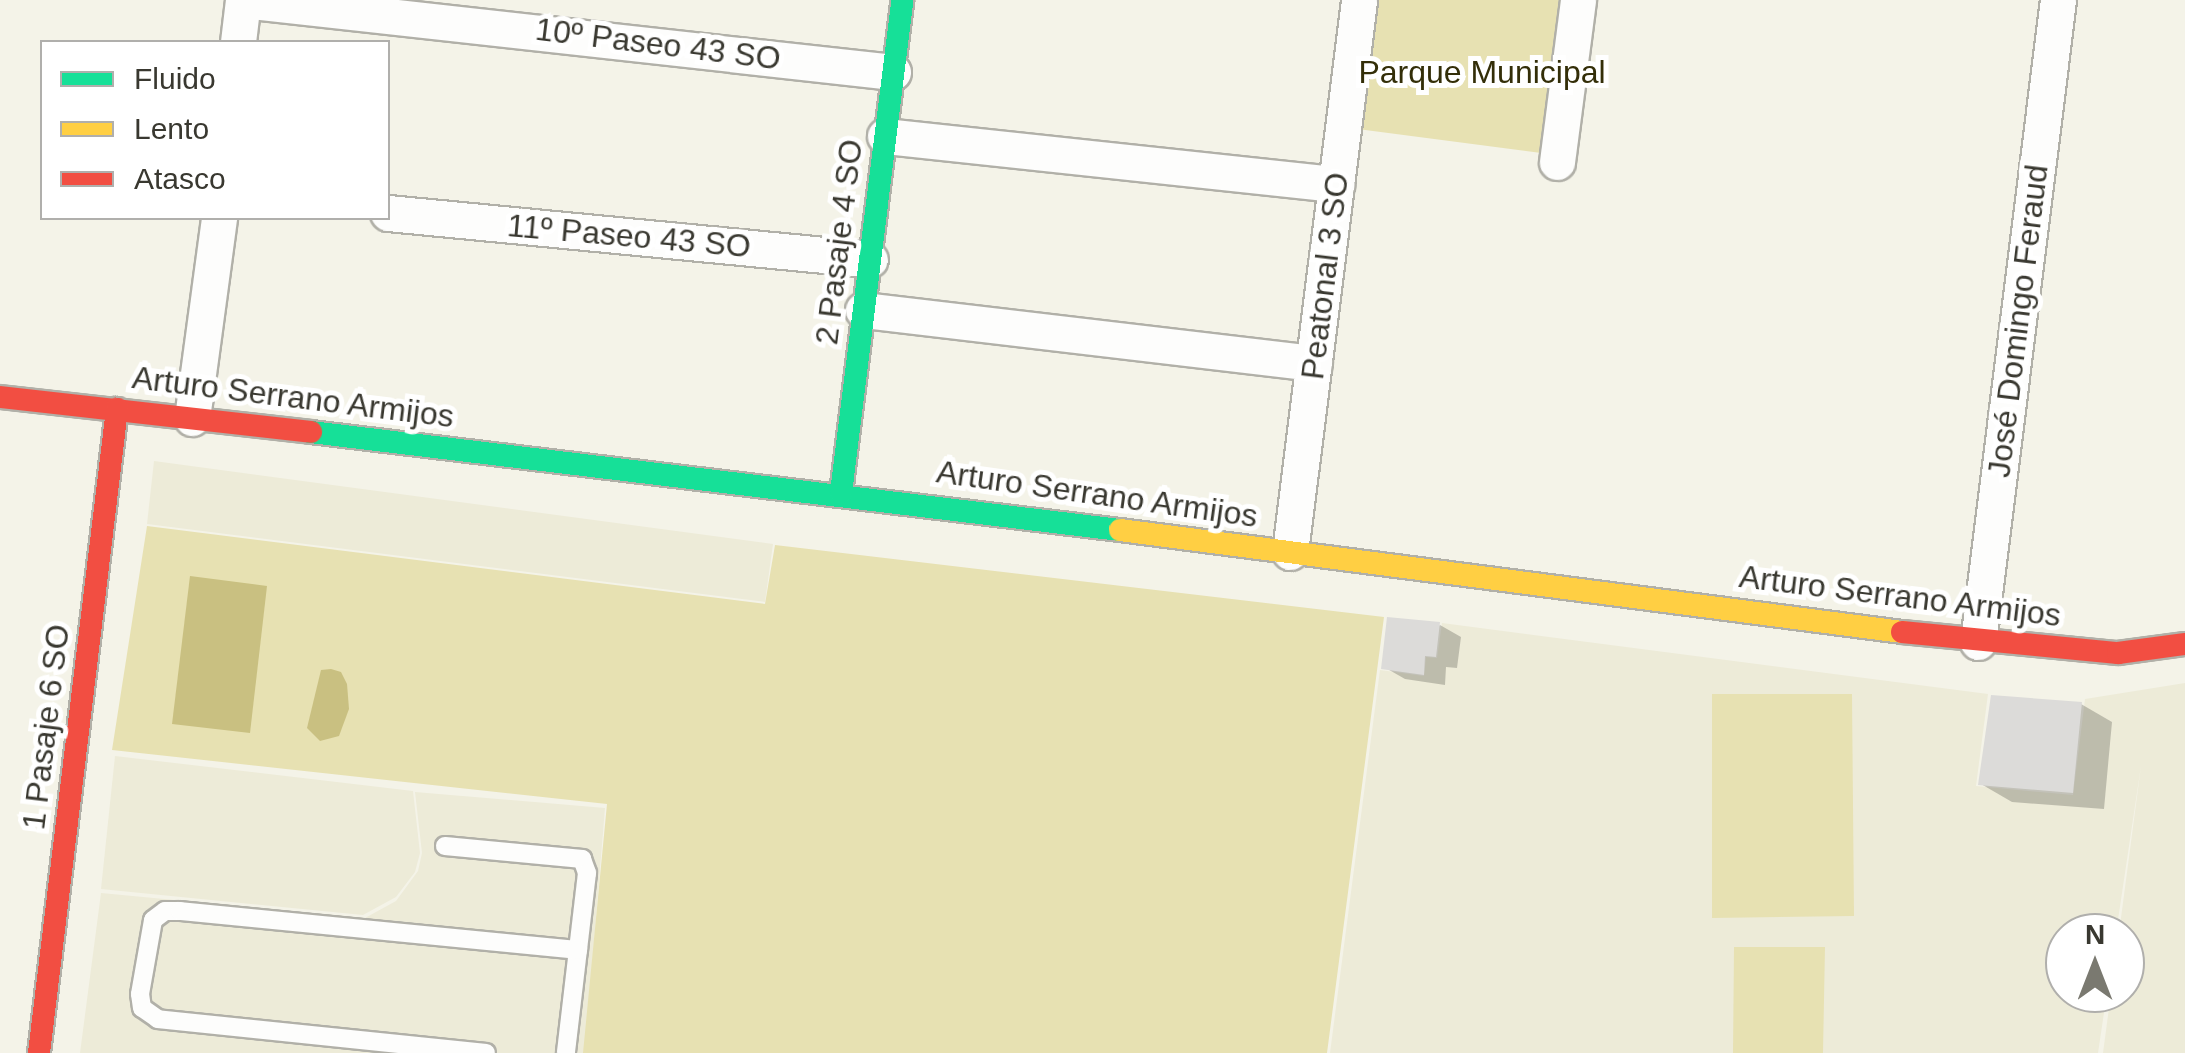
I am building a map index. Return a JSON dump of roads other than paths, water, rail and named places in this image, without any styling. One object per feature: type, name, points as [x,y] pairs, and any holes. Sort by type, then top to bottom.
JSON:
[{"type":"street","name":"10º Paseo 43 SO","points":[[243,0],[445,10],[893,72]]},
{"type":"street","points":[[238,40],[243,0]]},
{"type":"street","name":"2 Pasaje 4 SO","points":[[840,493],[902,0]]},
{"type":"street","name":"Peatonal 3 SO","points":[[1290,552],[1359,0]]},
{"type":"street","points":[[1557,162],[1578,0]]},
{"type":"street","name":"José Domingo Feraud","points":[[1978,642],[2058,0]]},
{"type":"street","points":[[885,136],[1336,184]]},
{"type":"street","name":"11º Paseo 43 SO","points":[[390,213],[870,259]]},
{"type":"street","points":[[192,418],[219,220]]},
{"type":"street","points":[[863,310],[1314,363]]},
{"type":"street","name":"Arturo Serrano Armijos","points":[[0,397],[840,493],[1978,642],[2118,653],[2185,644]]},
{"type":"street","name":"1 Pasaje 6 SO","points":[[39,1053],[117,409]]},
{"type":"lane","points":[[446,846],[582,859],[587,873],[566,1053]]},
{"type":"lane","points":[[486,1053],[158,1019],[142,1008],[140,994],[153,920],[164,911],[180,911],[578,950]]},
{"type":"park label","name":"Parque Municipal","points":[[1482,72]]}]
